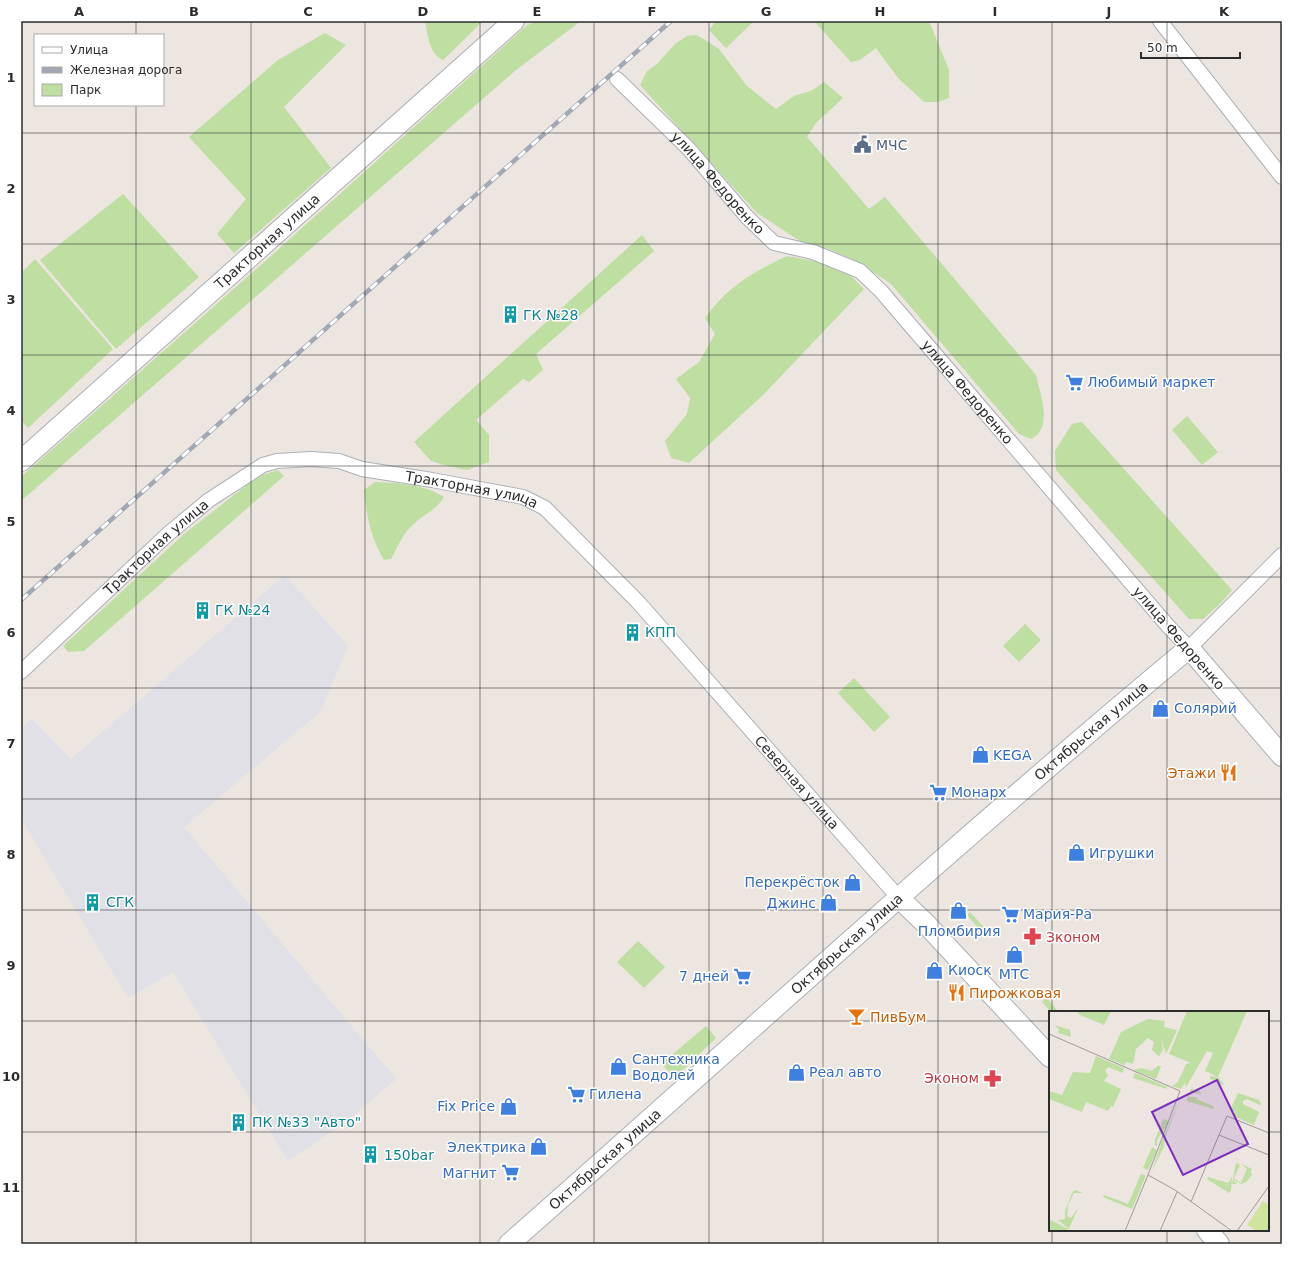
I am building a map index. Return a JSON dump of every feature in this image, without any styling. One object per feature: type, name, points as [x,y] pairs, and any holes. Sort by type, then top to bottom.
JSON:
[{"type":"main road","name":"Тракторная улица","points":[[21,461],[514,21]]},
{"type":"main road","name":"улица Федоренко","points":[[1189,648],[1282,756]]},
{"type":"main road","name":"Октябрьская улица","points":[[509,1244],[763,1020],[898,897],[1189,648]]},
{"type":"main road","name":"Северная улица","points":[[898,897],[927,925],[1049,1056]]},
{"type":"main road","points":[[1208,1231],[1219,1244]]},
{"type":"street","points":[[1160,21],[1282,178]]},
{"type":"street","name":"улица Федоренко","points":[[617,79],[688,148],[748,217],[774,243],[813,252],[860,271],[881,291],[1168,626],[1189,648]]},
{"type":"street","name":"Тракторная улица","points":[[21,672],[168,534],[208,500],[263,465],[277,461],[310,459],[339,461],[362,469],[523,497],[545,508]]},
{"type":"street","name":"Северная улица","points":[[545,508],[646,611],[898,897]]},
{"type":"street","points":[[1189,648],[1216,618],[1282,555]]},
{"type":"shaded area","name":"СГК","points":[[285,575],[348,646],[320,712],[184,827],[396,1079],[346,1122],[288,1161],[173,972],[128,998],[21,818],[21,729],[32,719],[71,759]]},
{"type":"green space","points":[[425,21],[483,21],[443,60],[438,57],[432,49],[428,38]]},
{"type":"green space","points":[[536,21],[581,21],[516,70],[21,501],[21,477],[271,256],[526,26]]},
{"type":"green space","points":[[716,21],[754,21],[726,48],[709,30]]},
{"type":"green space","points":[[814,21],[929,21],[949,70],[949,98],[938,102],[924,102],[898,78],[876,48],[860,60],[851,62]]},
{"type":"green space","points":[[325,33],[346,45],[284,107],[331,168],[234,253],[217,234],[246,199],[189,137],[278,60]]},
{"type":"green space","points":[[697,35],[719,49],[747,86],[776,109],[794,96],[813,90],[824,82],[843,98],[816,123],[807,137],[869,209],[885,197],[1036,375],[1044,410],[1042,427],[1038,434],[1031,439],[1019,434],[891,284],[858,262],[829,249],[803,243],[757,213],[640,85],[647,71],[657,64],[675,44],[687,36]]},
{"type":"green space","points":[[123,194],[199,277],[116,349],[40,260]]},
{"type":"green space","points":[[642,235],[654,251],[536,354],[543,370],[529,382],[523,379],[476,420],[489,435],[489,462],[467,470],[431,461],[414,442]]},
{"type":"green space","points":[[787,256],[815,261],[851,276],[864,289],[763,395],[689,463],[671,458],[665,441],[687,414],[690,398],[676,379],[699,362],[715,334],[705,318],[722,297],[742,281],[752,274]]},
{"type":"green space","points":[[35,259],[113,349],[28,428],[21,420],[21,273]]},
{"type":"green space","points":[[1187,416],[1218,452],[1202,465],[1172,430]]},
{"type":"green space","points":[[1082,422],[1232,590],[1220,604],[1203,619],[1189,619],[1056,470],[1055,451],[1072,424]]},
{"type":"green space","points":[[278,470],[284,476],[84,651],[68,652],[63,646],[184,534],[257,477]]},
{"type":"green space","points":[[375,482],[419,487],[428,489],[444,497],[435,508],[408,530],[391,559],[384,560],[379,552],[372,535],[366,508],[364,490]]},
{"type":"green space","points":[[1025,624],[1041,640],[1019,662],[1003,646]]},
{"type":"green space","points":[[854,678],[890,717],[874,732],[838,693]]},
{"type":"green space","points":[[970,912],[990,934],[986,937],[967,915]]},
{"type":"green space","points":[[638,941],[665,967],[644,988],[617,962]]},
{"type":"green space","points":[[1046,997],[1057,1010],[1050,1011],[1042,1002]]},
{"type":"green space","points":[[706,1026],[716,1038],[680,1073],[669,1072],[663,1065],[666,1060]]},
{"type":"railway","points":[[21,600],[671,21]]},
{"type":"place","name":"МЧС","points":[[863,145]]},
{"type":"place","name":"ГК №28","points":[[510,315]]},
{"type":"place","name":"Любимый маркет","points":[[1074,382]]},
{"type":"place","name":"ГК №24","points":[[202,610]]},
{"type":"place","name":"КПП","points":[[632,632]]},
{"type":"place","name":"Солярий","points":[[1161,708]]},
{"type":"place","name":"KEGA","points":[[980,755]]},
{"type":"place","name":"Этажи","points":[[1229,773]]},
{"type":"place","name":"Монарх","points":[[938,792]]},
{"type":"place","name":"Игрушки","points":[[1076,853]]},
{"type":"place","name":"Перекрёсток","points":[[853,882]]},
{"type":"place","name":"СГК","points":[[93,902]]},
{"type":"place","name":"Джинс","points":[[829,903]]},
{"type":"place","name":"Пломбирия","points":[[959,911]]},
{"type":"place","name":"Мария-Ра","points":[[1010,914]]},
{"type":"place","name":"Зконом","points":[[1033,937]]},
{"type":"place","name":"МТС","points":[[1014,954]]},
{"type":"place","name":"Киоск","points":[[935,970]]},
{"type":"place","name":"7 дней","points":[[742,976]]},
{"type":"place","name":"Пирожковая","points":[[956,993]]},
{"type":"place","name":"ПивБум","points":[[857,1017]]},
{"type":"place","name":"Сантехника Водолей","points":[[619,1067]]},
{"type":"place","name":"Реал авто","points":[[796,1072]]},
{"type":"place","name":"Эконом","points":[[992,1078]]},
{"type":"place","name":"Гилена","points":[[576,1094]]},
{"type":"place","name":"Fix Price","points":[[508,1106]]},
{"type":"place","name":"ПК №33 \"Авто\"","points":[[239,1122]]},
{"type":"place","name":"Электрика","points":[[539,1147]]},
{"type":"place","name":"150bar","points":[[371,1155]]},
{"type":"place","name":"Магнит","points":[[510,1173]]}]
